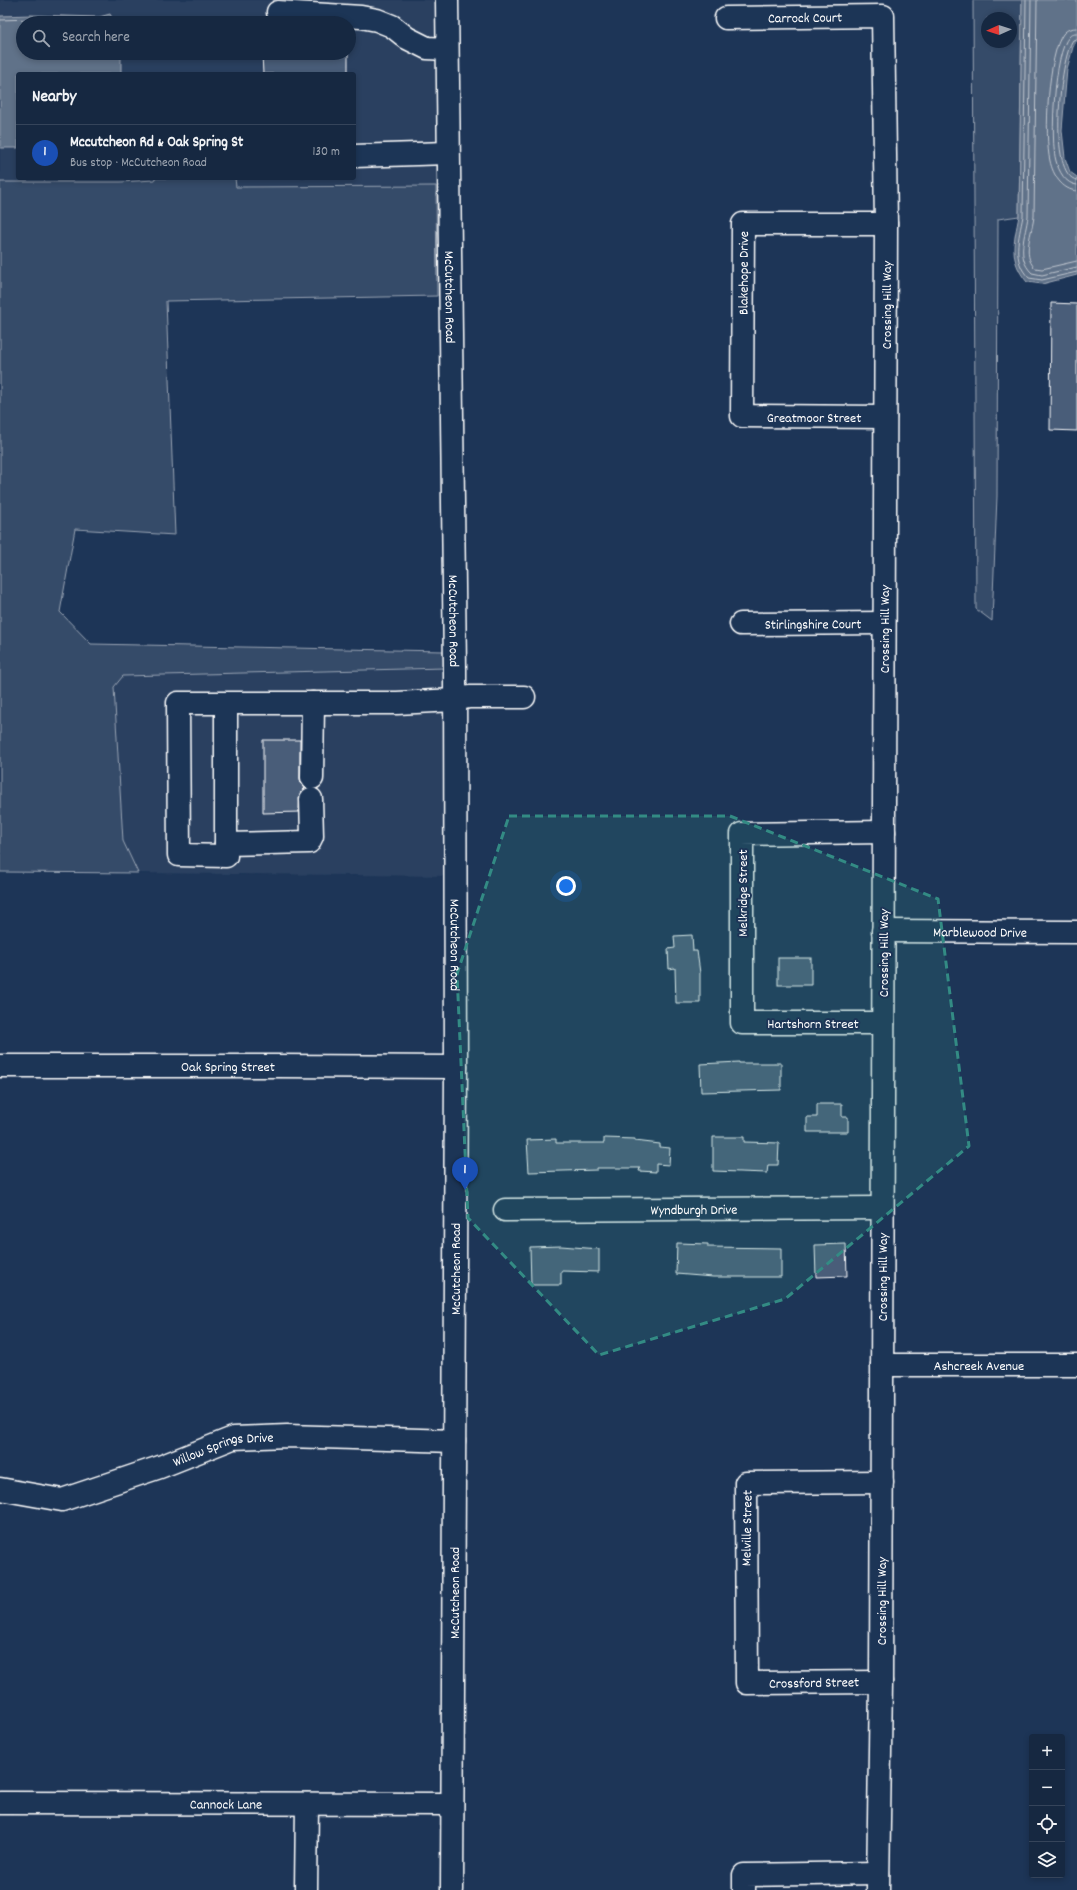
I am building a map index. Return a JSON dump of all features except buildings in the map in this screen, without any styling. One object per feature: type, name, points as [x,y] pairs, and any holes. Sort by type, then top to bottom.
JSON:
[{"type":"street","name":"McCutcheon Road","points":[[447,0],[456,1068],[452,1890]]},
{"type":"street","points":[[278,12],[344,16]]},
{"type":"street","name":"Carrock Court","points":[[726,18],[883,16]]},
{"type":"street","name":"Crossing Hill Way","points":[[878,1882],[882,1482],[886,224],[883,16]]},
{"type":"street","points":[[356,17],[377,20],[392,26],[407,38],[427,48],[447,49]]},
{"type":"street","points":[[356,156],[448,153]]},
{"type":"street","name":"Blakehope Drive","points":[[742,416],[743,224],[886,224]]},
{"type":"street","name":"Greatmoor Street","points":[[742,416],[885,417]]},
{"type":"street","name":"Stirlingshire Court","points":[[741,624],[884,623]]},
{"type":"street","points":[[226,703],[226,856],[179,855],[178,703],[226,703],[313,703],[397,703],[454,700],[469,697],[524,696]]},
{"type":"street","points":[[226,844],[309,842],[312,836],[313,703]]},
{"type":"street","name":"Melkridge Street","points":[[742,1022],[742,834],[884,832]]},
{"type":"street","name":"Marblewood Drive","points":[[883,931],[1077,932]]},
{"type":"street","name":"Hartshorn Street","points":[[742,1022],[883,1023]]},
{"type":"street","name":"Oak Spring Street","points":[[0,1066],[285,1066],[456,1068]]},
{"type":"street","name":"Wyndburgh Drive","points":[[505,1210],[882,1208]]},
{"type":"street","name":"Ashcreek Avenue","points":[[882,1365],[1077,1365]]},
{"type":"street","name":"Willow Springs Drive","points":[[0,1489],[62,1500],[160,1467],[233,1438],[287,1436],[454,1441]]},
{"type":"street","name":"Melville Street","points":[[747,1683],[746,1484],[882,1482]]},
{"type":"street","name":"Crossford Street","points":[[747,1683],[881,1682]]},
{"type":"street","name":"Cannock Lane","points":[[0,1803],[452,1804]]},
{"type":"street","points":[[306,1890],[307,1804]]},
{"type":"street","points":[[744,1890],[744,1875],[878,1882]]},
{"type":"highlighted area","points":[[509,816],[730,816],[938,899],[969,1146],[785,1299],[599,1355],[468,1218],[457,974]]},
{"type":"shaded area","points":[[0,0],[444,0],[446,186],[235,187],[235,180],[356,180],[356,72],[16,72],[16,180],[155,180],[121,182],[0,182]]},
{"type":"shaded area","points":[[973,0],[1022,0],[1019,216],[998,219],[997,496],[992,621],[976,609]]},
{"type":"shaded area","points":[[154,180],[235,180],[236,187],[436,186],[437,296],[166,301],[175,535],[75,529],[60,612],[91,644],[443,651],[445,668],[123,676],[114,687],[123,841],[138,873],[0,872],[0,182],[121,182]]},
{"type":"shaded area","points":[[452,668],[453,876],[138,873],[123,841],[114,686],[123,676]]},
{"type":"water","points":[[1022,0],[1077,0],[1077,40],[1073,47],[1067,69],[1062,130],[1065,158],[1070,172],[1077,177],[1077,275],[1042,284],[1027,282],[1017,266],[1014,250],[1015,234],[1019,216]]},
{"type":"water","points":[[31,15],[65,16],[16,16],[16,60],[121,60],[121,72],[16,72],[16,148],[0,148],[0,16]]},
{"type":"place","name":"Mccutcheon Rd & Oak Spring St","points":[[465,1190]]}]
